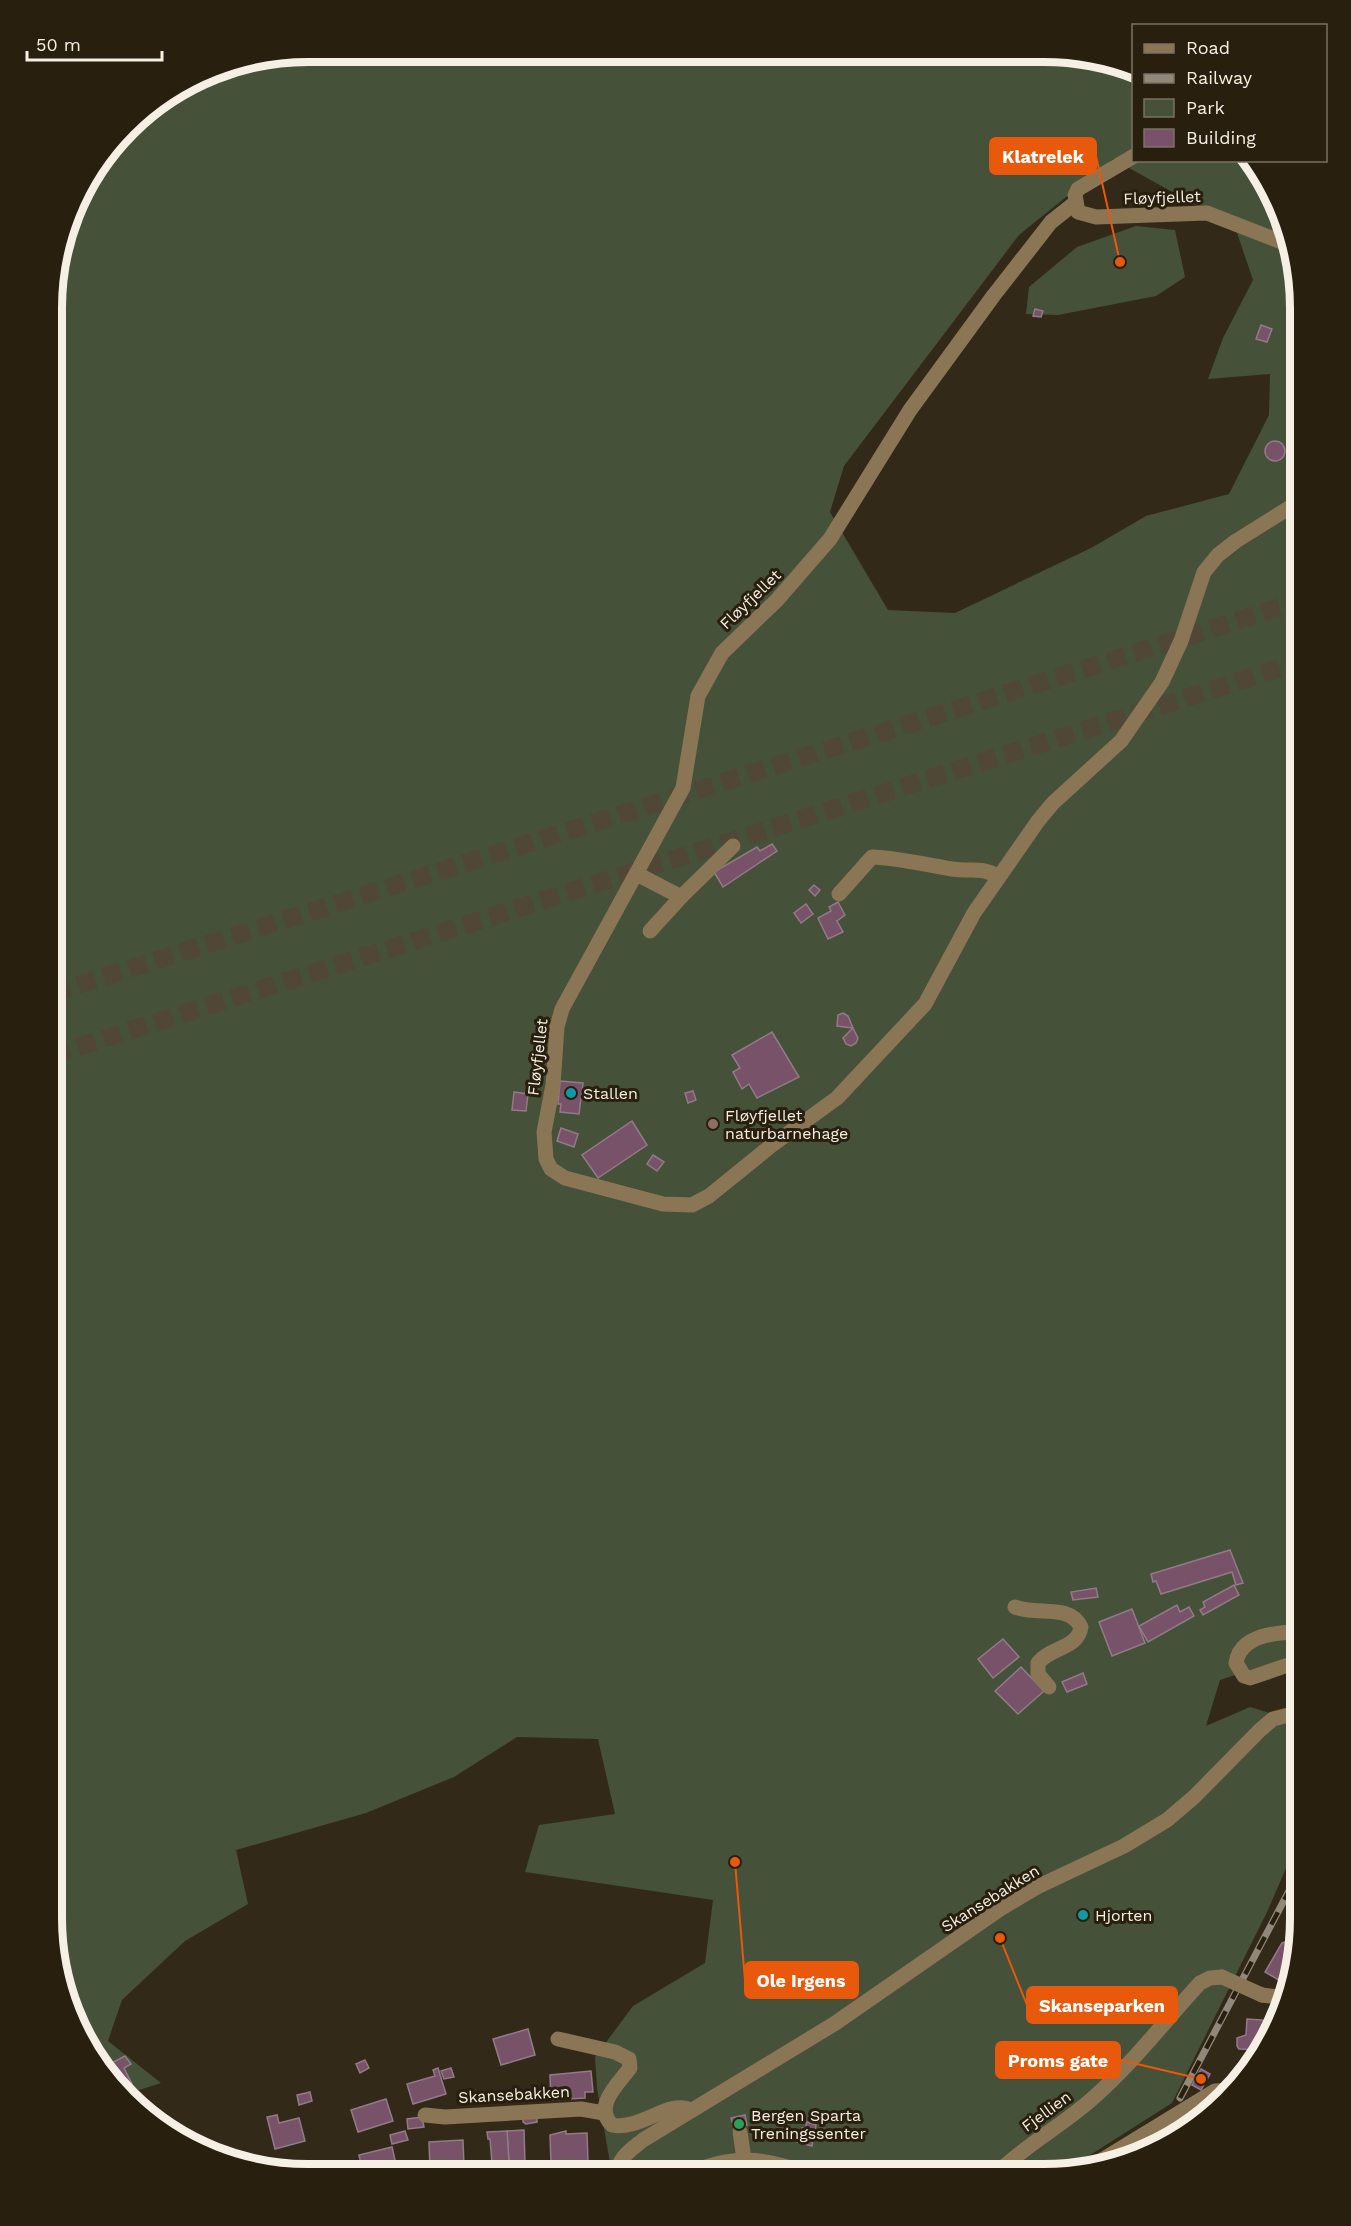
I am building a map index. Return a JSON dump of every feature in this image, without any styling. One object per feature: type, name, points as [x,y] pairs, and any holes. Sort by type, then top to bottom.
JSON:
[{"type":"street","points":[[1075,203],[1075,195],[1086,182],[1132,157]]},
{"type":"street","name":"Fløyfjellet","points":[[1280,241],[1207,213],[1096,217],[1078,212],[1075,203],[1050,222],[910,410],[830,539],[777,600],[722,652],[698,696],[683,788],[562,1010],[557,1027],[553,1085],[544,1132],[546,1160],[557,1175],[634,1197],[678,1206],[692,1205],[709,1196],[772,1145],[837,1098],[934,991],[958,940],[999,876],[1053,803],[1121,741],[1150,701],[1173,661],[1203,572],[1218,555],[1236,541],[1290,507]]},
{"type":"street","points":[[650,931],[733,846]]},
{"type":"street","points":[[839,894],[872,857],[897,858],[955,869],[981,868],[999,876]]},
{"type":"street","points":[[637,874],[681,897]]},
{"type":"street","points":[[1015,1607],[1030,1611],[1068,1614],[1074,1616],[1081,1627],[1077,1638],[1046,1655],[1038,1663],[1038,1674],[1049,1687]]},
{"type":"street","points":[[1290,1632],[1252,1640],[1242,1646],[1236,1663],[1244,1676],[1250,1678],[1290,1664]]},
{"type":"street","name":"Skansebakken","points":[[620,2164],[625,2154],[690,2110],[834,2024],[1000,1909],[1037,1887],[1124,1846],[1167,1820],[1194,1797],[1260,1730],[1273,1719],[1290,1714]]},
{"type":"street","name":"Fjellien","points":[[1008,2164],[1030,2145],[1075,2114],[1122,2071],[1200,1983],[1210,1978],[1222,1977],[1262,1995],[1276,1997]]},
{"type":"street","points":[[558,2039],[615,2052],[629,2059],[630,2068],[608,2097],[604,2113]]},
{"type":"street","points":[[1111,2155],[1215,2091],[1220,2091]]},
{"type":"street","name":"Skansebakken","points":[[425,2115],[445,2117],[581,2109],[604,2113],[612,2125],[624,2128],[679,2107],[690,2110]]},
{"type":"street","points":[[740,2132],[744,2158]]},
{"type":"street","points":[[715,2164],[744,2158],[780,2164]]},
{"type":"green space","points":[[291,62],[1060,62],[1092,66],[1132,78],[1132,162],[1242,162],[1257,184],[1271,213],[1285,259],[1289,291],[1290,1657],[1220,1680],[1206,1726],[1250,1707],[1290,1719],[1290,1859],[1268,1910],[1172,2103],[1080,2162],[1060,2164],[610,2164],[597,2088],[595,2057],[633,2006],[705,1963],[713,1900],[525,1872],[539,1825],[615,1814],[598,1739],[517,1737],[454,1777],[366,1813],[236,1850],[248,1904],[185,1941],[122,2000],[108,2041],[161,2083],[132,2092],[94,2042],[80,2013],[70,1982],[62,1935],[62,291],[70,244],[87,198],[112,158],[133,133],[184,94],[213,80],[244,70]],"holes":[[[1113,159],[1235,227],[1253,280],[1223,338],[1208,379],[1270,374],[1269,415],[1229,494],[1146,516],[1091,548],[955,613],[888,610],[830,512],[844,466],[1019,235]]]},
{"type":"green space","points":[[1136,226],[1175,230],[1185,277],[1156,296],[1058,315],[1026,314],[1029,287],[1077,247]]},
{"type":"building","points":[[1035,309],[1043,311],[1041,317],[1033,316]]},
{"type":"building","points":[[1261,325],[1272,329],[1267,342],[1256,339]]},
{"type":"building","points":[[1271,441],[1279,441],[1285,447],[1285,455],[1279,461],[1271,461],[1265,455],[1265,447]]},
{"type":"building","points":[[772,844],[777,851],[723,887],[714,872],[757,847],[760,851]]},
{"type":"building","points":[[814,885],[820,890],[815,896],[809,890]]},
{"type":"building","points":[[838,902],[845,915],[837,921],[843,932],[828,939],[818,918],[831,911],[829,907]]},
{"type":"building","points":[[806,904],[813,914],[801,923],[794,913]]},
{"type":"building","points":[[843,1013],[848,1016],[853,1028],[837,1026],[838,1015]]},
{"type":"building","points":[[853,1028],[858,1038],[851,1046],[846,1044],[843,1038]]},
{"type":"building","points":[[772,1032],[799,1077],[757,1098],[749,1084],[742,1089],[733,1072],[740,1068],[732,1055]]},
{"type":"building","name":"Stallen","points":[[560,1081],[583,1083],[579,1114],[560,1112],[561,1104],[558,1104]]},
{"type":"building","points":[[693,1091],[696,1100],[688,1103],[685,1093]]},
{"type":"building","points":[[514,1092],[528,1094],[526,1111],[512,1110]]},
{"type":"building","points":[[632,1121],[647,1145],[598,1178],[582,1155]]},
{"type":"building","points":[[561,1128],[578,1134],[574,1147],[557,1141]]},
{"type":"building","points":[[653,1155],[664,1162],[657,1171],[647,1164]]},
{"type":"building","points":[[1230,1550],[1243,1583],[1236,1585],[1232,1572],[1161,1594],[1156,1581],[1153,1582],[1151,1574]]},
{"type":"building","points":[[1234,1585],[1239,1595],[1203,1615],[1200,1610],[1205,1607],[1203,1602]]},
{"type":"building","points":[[1096,1588],[1098,1597],[1073,1600],[1071,1592]]},
{"type":"building","points":[[1177,1605],[1180,1612],[1189,1607],[1194,1616],[1148,1642],[1139,1626]]},
{"type":"building","points":[[1132,1609],[1145,1643],[1112,1656],[1099,1622]]},
{"type":"building","points":[[1003,1639],[1019,1657],[993,1678],[978,1659]]},
{"type":"building","points":[[1021,1667],[1044,1691],[1018,1714],[995,1691]]},
{"type":"building","points":[[1083,1673],[1087,1684],[1067,1692],[1062,1682]]},
{"type":"building","points":[[1288,1941],[1281,1981],[1265,1972],[1282,1943]]},
{"type":"building","points":[[1247,2019],[1268,2020],[1252,2050],[1239,2049],[1237,2046],[1237,2038],[1246,2035]]},
{"type":"building","points":[[528,2029],[535,2055],[501,2065],[493,2039]]},
{"type":"building","points":[[125,2056],[131,2064],[124,2068],[132,2084],[127,2086],[109,2064]]},
{"type":"building","points":[[365,2060],[369,2068],[360,2073],[356,2064]]},
{"type":"building","points":[[438,2068],[446,2094],[413,2104],[407,2084],[435,2076],[433,2070]]},
{"type":"building","points":[[451,2068],[454,2077],[444,2079],[441,2071]]},
{"type":"building","points":[[1201,2069],[1210,2074],[1201,2090],[1192,2085]]},
{"type":"building","points":[[591,2071],[593,2092],[585,2092],[585,2098],[551,2100],[550,2075]]},
{"type":"building","points":[[310,2092],[312,2101],[299,2105],[297,2095]]},
{"type":"building","points":[[386,2099],[393,2121],[358,2132],[351,2110]]},
{"type":"building","points":[[277,2115],[279,2123],[299,2118],[305,2141],[275,2149],[267,2117]]},
{"type":"building","points":[[537,2115],[537,2122],[526,2124],[523,2122],[523,2117]]},
{"type":"building","points":[[745,2115],[747,2125],[734,2128],[731,2118]]},
{"type":"building","points":[[422,2117],[424,2127],[408,2129],[407,2119]]},
{"type":"building","points":[[807,2122],[816,2125],[812,2146],[797,2142]]},
{"type":"building","points":[[524,2130],[525,2162],[509,2162],[507,2131]]},
{"type":"building","points":[[405,2131],[408,2140],[392,2144],[390,2135]]},
{"type":"building","points":[[507,2131],[509,2162],[492,2163],[490,2139],[488,2139],[487,2132]]},
{"type":"building","points":[[566,2131],[566,2134],[587,2133],[588,2161],[575,2161],[573,2164],[566,2164],[565,2161],[551,2163],[550,2135]]},
{"type":"building","points":[[463,2140],[464,2164],[430,2164],[429,2142]]},
{"type":"building","points":[[392,2147],[396,2164],[361,2164],[359,2155]]},
{"type":"tunnel","points":[[62,990],[1290,604]]},
{"type":"tunnel","points":[[62,1052],[1290,665]]},
{"type":"railway","points":[[1180,2098],[1290,1889]]},
{"type":"place","name":"Klatrelek","points":[[1120,262]]},
{"type":"place","name":"Stallen","points":[[571,1093]]},
{"type":"place","name":"Fløyfjellet naturbarnehage","points":[[713,1124]]},
{"type":"place","name":"Ole Irgens","points":[[735,1862]]},
{"type":"place","name":"Hjorten","points":[[1083,1915]]},
{"type":"place","name":"Skanseparken","points":[[1000,1938]]},
{"type":"place","name":"Proms gate","points":[[1201,2079]]},
{"type":"place","name":"Bergen Sparta Treningssenter","points":[[739,2124]]}]
